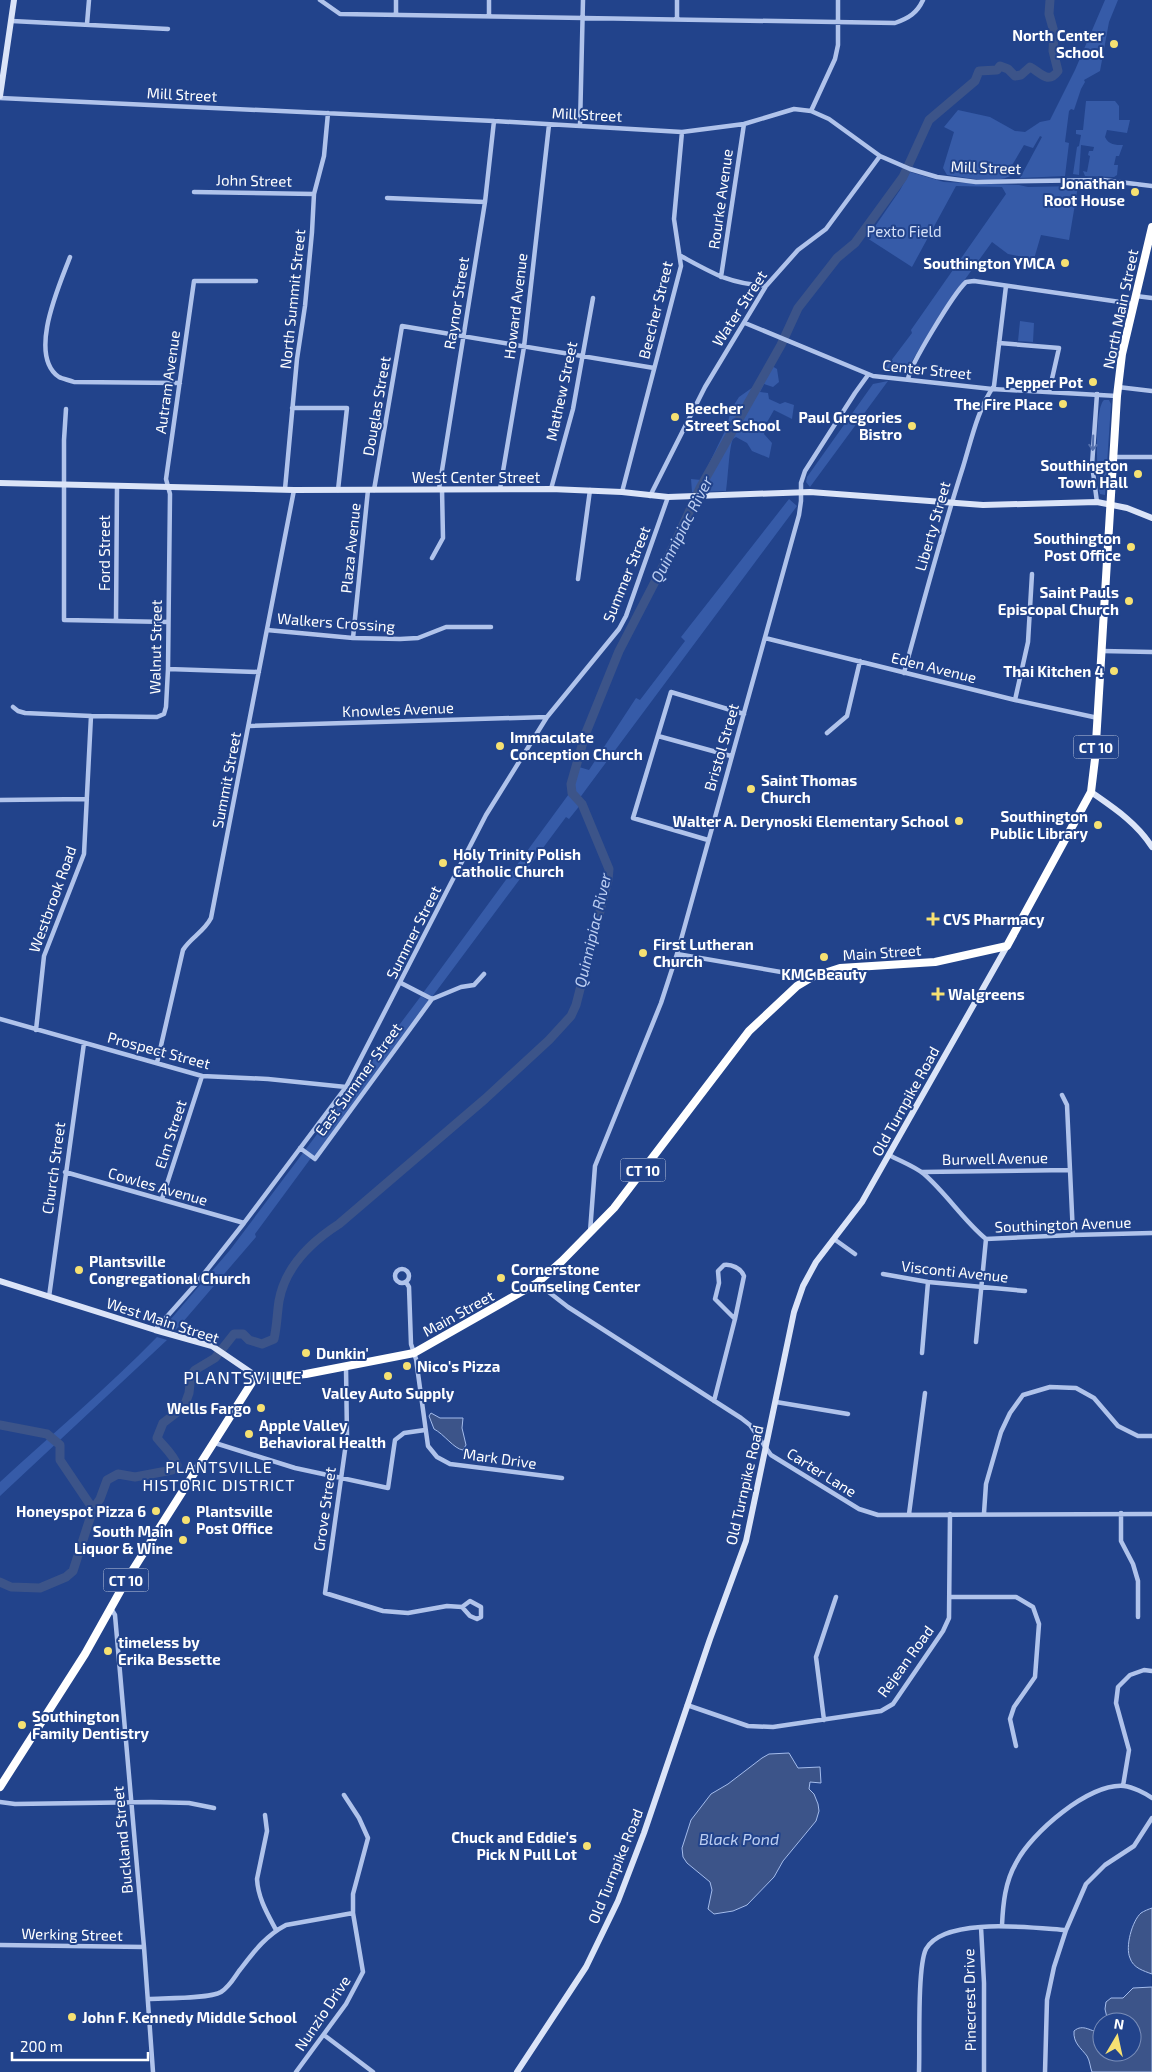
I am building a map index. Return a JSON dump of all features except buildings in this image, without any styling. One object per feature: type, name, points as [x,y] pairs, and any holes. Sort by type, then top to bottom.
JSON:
[{"type":"highway","name":"North Main Street","points":[[1117,396],[1122,354],[1152,227]]},
{"type":"highway","name":"CT 10","points":[[1007,946],[1091,792],[1098,718],[1117,396]]},
{"type":"highway","name":"Main Street","points":[[256,1376],[283,1376],[346,1368],[414,1353],[537,1283],[590,1234],[614,1208],[749,1031],[797,986],[812,977],[840,968],[935,962],[1007,946]]},
{"type":"highway","name":"CT 10","points":[[0,1787],[60,1695],[126,1579],[215,1443],[256,1376]]},
{"type":"main road","points":[[0,97],[14,0]]},
{"type":"main road","name":"West Center Street","points":[[0,483],[294,490],[551,489],[622,492],[668,497],[801,492],[1002,505],[1097,502],[1127,508],[1152,518]]},
{"type":"main road","points":[[1091,792],[1126,818],[1146,838],[1152,847]]},
{"type":"main road","name":"Old Turnpike Road","points":[[516,2072],[586,1966],[618,1901],[644,1833],[746,1540],[794,1312],[803,1286],[816,1262],[862,1202],[1007,946]]},
{"type":"main road","name":"West Main Street","points":[[0,1281],[155,1330],[200,1342],[223,1352],[256,1376]]},
{"type":"street","points":[[88,24],[89,0]]},
{"type":"street","points":[[320,0],[340,14],[838,22],[895,22],[912,15],[919,9],[923,0]]},
{"type":"street","points":[[396,0],[396,15]]},
{"type":"street","points":[[489,0],[489,15]]},
{"type":"street","points":[[580,126],[583,0]]},
{"type":"street","points":[[677,0],[677,19]]},
{"type":"street","points":[[811,112],[835,59],[838,45],[838,0]]},
{"type":"street","points":[[12,21],[168,29]]},
{"type":"street","name":"Mill Street","points":[[0,97],[682,132],[744,124],[794,109],[811,112],[841,126],[880,156],[907,168],[937,177],[976,182],[1103,180],[1152,186]]},
{"type":"street","name":"North Summit Street","points":[[285,489],[292,408],[305,306],[314,194],[324,156],[328,113]]},
{"type":"street","name":"Raynor Street","points":[[432,558],[443,538],[440,489],[484,202],[494,121]]},
{"type":"street","name":"Rourke Avenue","points":[[721,277],[744,124]]},
{"type":"street","name":"Howard Avenue","points":[[500,489],[524,347],[549,125]]},
{"type":"street","name":"Beecher Street","points":[[622,492],[682,266],[674,232],[674,219],[682,132]]},
{"type":"street","name":"Water Street","points":[[650,496],[705,387],[766,286],[798,250],[826,229],[880,156]]},
{"type":"street","name":"John Street","points":[[194,192],[314,194]]},
{"type":"street","points":[[387,198],[484,202]]},
{"type":"street","points":[[70,256],[50,309],[45,349],[46,360],[51,368],[59,377],[74,382],[180,382]]},
{"type":"street","points":[[681,256],[733,282],[766,286]]},
{"type":"street","name":"Autram Avenue","points":[[169,486],[166,479],[194,281],[256,281]]},
{"type":"street","points":[[908,379],[910,371],[931,335],[966,282],[974,281],[1135,300],[1152,298]]},
{"type":"street","name":"Liberty Street","points":[[904,673],[951,503],[978,421],[994,386],[1006,286]]},
{"type":"street","name":"Mathew Street","points":[[551,489],[573,409],[593,298]]},
{"type":"street","name":"Center Street","points":[[745,323],[868,375],[992,389],[1117,396]]},
{"type":"street","name":"Douglas Street","points":[[371,490],[402,326],[464,336]]},
{"type":"street","points":[[464,336],[654,368]]},
{"type":"street","points":[[999,343],[1059,348],[1049,392]]},
{"type":"street","name":"Bristol Street","points":[[590,1234],[595,1166],[661,1003],[677,954],[799,515],[801,483],[806,471],[854,393],[868,375]]},
{"type":"street","points":[[1118,387],[1152,391]]},
{"type":"street","points":[[1097,394],[1092,465],[1097,502]]},
{"type":"street","points":[[292,408],[347,408],[338,490]]},
{"type":"street","points":[[66,410],[64,440],[64,620],[168,622]]},
{"type":"street","points":[[1113,456],[1152,457]]},
{"type":"street","name":"Ford Street","points":[[116,621],[117,486]]},
{"type":"street","name":"Walnut Street","points":[[12,707],[25,713],[157,717],[164,714],[168,669],[169,486]]},
{"type":"street","name":"Summit Street","points":[[157,1064],[183,950],[207,926],[211,918],[294,490]]},
{"type":"street","name":"Plaza Avenue","points":[[353,638],[371,490]]},
{"type":"street","points":[[578,579],[590,490]]},
{"type":"street","name":"Summer Street","points":[[155,1330],[244,1223],[346,1087],[486,816],[547,717],[618,629],[626,616],[668,497]]},
{"type":"street","points":[[1015,700],[1028,642],[1032,574]]},
{"type":"street","name":"Walkers Crossing","points":[[267,630],[353,638],[418,638],[446,627],[491,627]]},
{"type":"street","name":"Eden Avenue","points":[[765,638],[1015,700],[1098,718]]},
{"type":"street","points":[[1102,651],[1152,652]]},
{"type":"street","points":[[826,733],[846,716],[860,661]]},
{"type":"street","points":[[168,669],[259,672]]},
{"type":"street","points":[[708,840],[633,818],[672,692],[744,714]]},
{"type":"street","name":"Westbrook Road","points":[[36,1030],[44,956],[84,854],[91,716]]},
{"type":"street","name":"Knowles Avenue","points":[[249,726],[547,717]]},
{"type":"street","points":[[658,736],[732,756]]},
{"type":"street","points":[[0,800],[87,799]]},
{"type":"street","points":[[677,954],[812,977]]},
{"type":"street","points":[[401,983],[432,999],[461,987],[474,986],[484,974]]},
{"type":"street","name":"East Summer Street","points":[[300,1148],[315,1159],[432,999]]},
{"type":"street","name":"Prospect Street","points":[[0,1019],[202,1076],[268,1079],[346,1087]]},
{"type":"street","name":"Church Street","points":[[49,1297],[84,1043]]},
{"type":"street","name":"Elm Street","points":[[162,1200],[202,1076]]},
{"type":"street","points":[[1062,1095],[1067,1105],[1073,1235]]},
{"type":"street","name":"Southington Avenue","points":[[889,1155],[922,1172],[948,1197],[969,1225],[986,1239],[1152,1233]]},
{"type":"street","name":"Burwell Avenue","points":[[922,1172],[1069,1170]]},
{"type":"street","name":"Cowles Avenue","points":[[65,1172],[244,1223]]},
{"type":"street","points":[[834,1239],[855,1254]]},
{"type":"street","points":[[976,1342],[986,1239]]},
{"type":"street","points":[[714,1401],[735,1319],[744,1276],[736,1267],[724,1264],[718,1271],[719,1283],[715,1299],[735,1319]]},
{"type":"street","name":"Visconti Avenue","points":[[883,1274],[928,1282],[1025,1291]]},
{"type":"street","name":"Mark Drive","points":[[406,1282],[409,1286],[411,1344],[428,1446],[437,1457],[450,1464],[562,1478]]},
{"type":"street","points":[[922,1353],[928,1282]]},
{"type":"street","name":"Carter Lane","points":[[537,1283],[568,1307],[750,1425],[765,1449],[772,1455],[859,1509],[878,1515],[984,1513],[1152,1514]]},
{"type":"street","name":"Grove Street","points":[[346,1368],[347,1436],[325,1593],[383,1611],[408,1614],[448,1606],[462,1607]]},
{"type":"street","points":[[984,1513],[986,1484],[1001,1432],[1010,1413],[1024,1395],[1050,1387],[1076,1388],[1094,1398],[1118,1426],[1138,1436],[1152,1436]]},
{"type":"street","points":[[909,1514],[925,1393]]},
{"type":"street","points":[[776,1402],[848,1414]]},
{"type":"street","points":[[215,1443],[295,1468],[388,1488],[395,1440],[404,1433],[425,1430]]},
{"type":"street","points":[[1121,1513],[1122,1541],[1133,1564],[1138,1581],[1138,1617]]},
{"type":"street","name":"Rejean Road","points":[[687,1705],[748,1726],[773,1727],[881,1712],[893,1704],[943,1631],[949,1618],[950,1514]]},
{"type":"street","points":[[824,1720],[816,1657],[836,1597]]},
{"type":"street","points":[[950,1597],[1016,1597],[1033,1607],[1039,1624],[1035,1677],[1014,1707],[1010,1719],[1016,1746]]},
{"type":"street","points":[[470,1602],[476,1603],[481,1607],[481,1617],[477,1619],[470,1616],[462,1607],[470,1602]]},
{"type":"street","name":"Buckland Street","points":[[110,1608],[115,1615],[153,2072]]},
{"type":"street","points":[[1123,1786],[1129,1750],[1116,1703],[1118,1687],[1130,1675],[1144,1670],[1152,1671]]},
{"type":"street","points":[[1002,1925],[1003,1902],[1007,1884],[1015,1864],[1026,1846],[1043,1826],[1100,1790],[1123,1786],[1146,1793],[1152,1798]]},
{"type":"street","name":"Nunzio Drive","points":[[296,2072],[346,2004],[363,1972],[353,1913],[352,1894],[368,1838],[359,1818],[344,1795]]},
{"type":"street","points":[[0,1802],[15,1804],[151,1802],[189,1804],[214,1808]]},
{"type":"street","points":[[266,1815],[267,1831],[256,1878],[258,1894],[276,1930]]},
{"type":"street","points":[[1044,2072],[1047,2000],[1066,1930],[1086,1884],[1106,1865],[1134,1846],[1152,1818]]},
{"type":"street","points":[[148,1999],[209,1995],[221,1992],[229,1985],[266,1938],[276,1930],[286,1925],[353,1913]]},
{"type":"street","points":[[919,2072],[922,1968],[927,1948],[939,1937],[962,1929],[1002,1925],[1066,1930]]},
{"type":"street","name":"Pinecrest Drive","points":[[981,1927],[984,1983],[984,2072]]},
{"type":"street","name":"Werking Street","points":[[0,1945],[144,1947]]},
{"type":"street","points":[[324,2035],[373,2072]]},
{"type":"green space","points":[[1105,0],[1118,0],[1109,22],[1100,71],[1084,80],[1085,82],[1074,110],[1071,109],[1069,111],[1065,142],[1069,143],[1065,176],[1020,178],[1042,137],[1040,136],[1033,148],[1024,145],[1011,167],[1014,169],[1012,175],[1006,178],[980,180],[947,175],[943,168],[954,132],[944,127],[958,110],[990,117],[1015,131],[1025,132],[1040,122],[1050,120],[1075,70]]},
{"type":"green space","points":[[1086,101],[1115,101],[1119,106],[1119,120],[1130,120],[1127,133],[1107,130],[1105,137],[1110,143],[1123,145],[1119,156],[1116,156],[1114,165],[1118,165],[1117,175],[1114,177],[1085,176],[1083,171],[1087,172],[1089,151],[1093,151],[1094,147],[1081,145],[1079,175],[1073,174],[1077,147],[1079,146],[1081,135],[1076,134],[1076,130],[1083,130]]},
{"type":"green space","name":"Pexto Field","points":[[910,172],[944,182],[1028,187],[1078,186],[1069,240],[1041,235],[1034,259],[1008,254],[992,242],[940,314],[905,373],[884,370],[912,333],[911,330],[1006,194],[1002,187],[956,186],[912,267],[867,238]]},
{"type":"green space","points":[[1020,321],[1034,323],[1033,342],[1018,341]]},
{"type":"green space","points":[[778,342],[784,344],[772,366],[777,369],[779,382],[773,387],[764,384],[760,392],[768,393],[769,399],[780,404],[785,402],[794,405],[792,419],[774,410],[766,424],[764,434],[772,443],[769,458],[752,451],[747,443],[736,437],[733,439],[726,491],[692,492],[691,479],[701,480],[725,431],[732,408],[739,397],[756,385]]},
{"type":"green space","points":[[888,381],[810,487],[806,482],[807,477],[873,384]]},
{"type":"green space","points":[[1104,400],[1109,400],[1111,404],[1105,495],[1100,494],[1099,491],[1097,458],[1097,429],[1101,406]]},
{"type":"green space","points":[[789,499],[797,506],[579,799],[581,804],[569,819],[566,817],[432,997],[423,993],[574,787],[571,785],[574,774],[577,775],[579,767],[589,770],[636,698],[640,700],[685,641],[681,637]]},
{"type":"green space","points":[[421,996],[429,1001],[313,1159],[311,1158],[255,1234],[256,1237],[176,1330],[171,1328],[170,1320],[230,1250]]},
{"type":"green space","points":[[157,1337],[167,1340],[0,1496],[0,1482],[99,1393]]},
{"type":"water","points":[[431,1413],[440,1418],[463,1418],[462,1428],[466,1445],[463,1450],[456,1447],[434,1429],[429,1416]]},
{"type":"water","name":"Black Pond","points":[[789,1753],[798,1768],[820,1767],[821,1783],[810,1782],[809,1789],[814,1794],[818,1804],[819,1811],[816,1821],[783,1861],[774,1877],[747,1905],[733,1911],[714,1914],[708,1909],[712,1890],[710,1882],[687,1863],[683,1857],[682,1848],[691,1820],[711,1794],[728,1784],[762,1758],[769,1754]]},
{"type":"water","points":[[1152,1908],[1152,1974],[1139,1969],[1131,1961],[1128,1947],[1132,1928],[1138,1917],[1142,1912]]},
{"type":"water","points":[[1152,1987],[1152,2072],[1092,2072],[1087,2056],[1076,2042],[1074,2031],[1077,2029],[1084,2028],[1092,2030],[1092,2062],[1142,2062],[1142,2012],[1106,2012],[1105,2009],[1106,2002],[1111,1998],[1123,1998],[1133,1988]]},
{"type":"waterway","name":"Quinnipiac River","points":[[0,1582],[11,1587],[40,1588],[66,1577],[73,1571],[93,1509],[100,1499],[107,1480],[118,1474],[135,1477],[172,1470],[177,1465],[171,1454],[157,1438],[163,1423],[184,1407],[189,1393],[191,1375],[195,1370],[215,1358],[234,1334],[243,1334],[249,1340],[262,1344],[274,1339],[282,1289],[293,1266],[309,1247],[339,1224],[485,1099],[549,1040],[571,1016],[576,1005],[608,880],[609,869],[582,804],[572,793],[571,784],[585,735],[619,651],[673,547],[700,488],[781,345],[798,308],[837,258],[855,243],[903,177],[929,120],[975,81],[979,71],[997,70],[1000,66],[1008,69],[1015,76],[1021,75],[1030,67],[1047,77],[1051,77],[1058,71],[1053,51],[1054,32],[1049,14],[1050,0]]},
{"type":"waterway","points":[[0,1425],[47,1434],[60,1445],[60,1460],[93,1509]]},
{"type":"place","name":"North Center School","points":[[1114,44]]},
{"type":"place","name":"Jonathan Root House","points":[[1135,192]]},
{"type":"place","name":"Southington YMCA","points":[[1065,263]]},
{"type":"place","name":"Pepper Pot","points":[[1093,382]]},
{"type":"place","name":"The Fire Place","points":[[1063,404]]},
{"type":"place","name":"Beecher Street School","points":[[675,417]]},
{"type":"place","name":"Paul Gregories Bistro","points":[[912,426]]},
{"type":"place","name":"Southington Town Hall","points":[[1138,474]]},
{"type":"place","name":"Southington Post Office","points":[[1131,547]]},
{"type":"place","name":"Saint Pauls Episcopal Church","points":[[1129,601]]},
{"type":"place","name":"Thai Kitchen 4","points":[[1114,671]]},
{"type":"place","name":"Immaculate Conception Church","points":[[500,746]]},
{"type":"place","name":"Saint Thomas Church","points":[[751,789]]},
{"type":"place","name":"Walter A. Derynoski Elementary School","points":[[959,821]]},
{"type":"place","name":"Southington Public Library","points":[[1098,825]]},
{"type":"place","name":"Holy Trinity Polish Catholic Church","points":[[443,863]]},
{"type":"place","name":"CVS Pharmacy","points":[[933,919]]},
{"type":"place","name":"First Lutheran Church","points":[[643,953]]},
{"type":"place","name":"KMC Beauty","points":[[824,957]]},
{"type":"place","name":"Walgreens","points":[[938,994]]},
{"type":"place","name":"Plantsville Congregational Church","points":[[79,1270]]},
{"type":"place","name":"Cornerstone Counseling Center","points":[[501,1278]]},
{"type":"place","name":"Dunkin'","points":[[306,1353]]},
{"type":"place","name":"Nico's Pizza","points":[[407,1366]]},
{"type":"place","name":"Valley Auto Supply","points":[[388,1376]]},
{"type":"place","name":"Wells Fargo","points":[[261,1408]]},
{"type":"place","name":"Apple Valley Behavioral Health","points":[[249,1434]]},
{"type":"place","name":"Honeyspot Pizza 6","points":[[156,1511]]},
{"type":"place","name":"Plantsville Post Office","points":[[186,1520]]},
{"type":"place","name":"South Main Liquor & Wine","points":[[183,1540]]},
{"type":"place","name":"timeless by Erika Bessette","points":[[108,1651]]},
{"type":"place","name":"Southington Family Dentistry","points":[[22,1725]]},
{"type":"place","name":"Chuck and Eddie's Pick N Pull Lot","points":[[587,1846]]},
{"type":"place","name":"John F. Kennedy Middle School","points":[[72,2017]]},
{"type":"district","name":"PLANTSVILLE","points":[[243,1377]]},
{"type":"district","name":"PLANTSVILLE HISTORIC DISTRICT","points":[[219,1475]]}]
